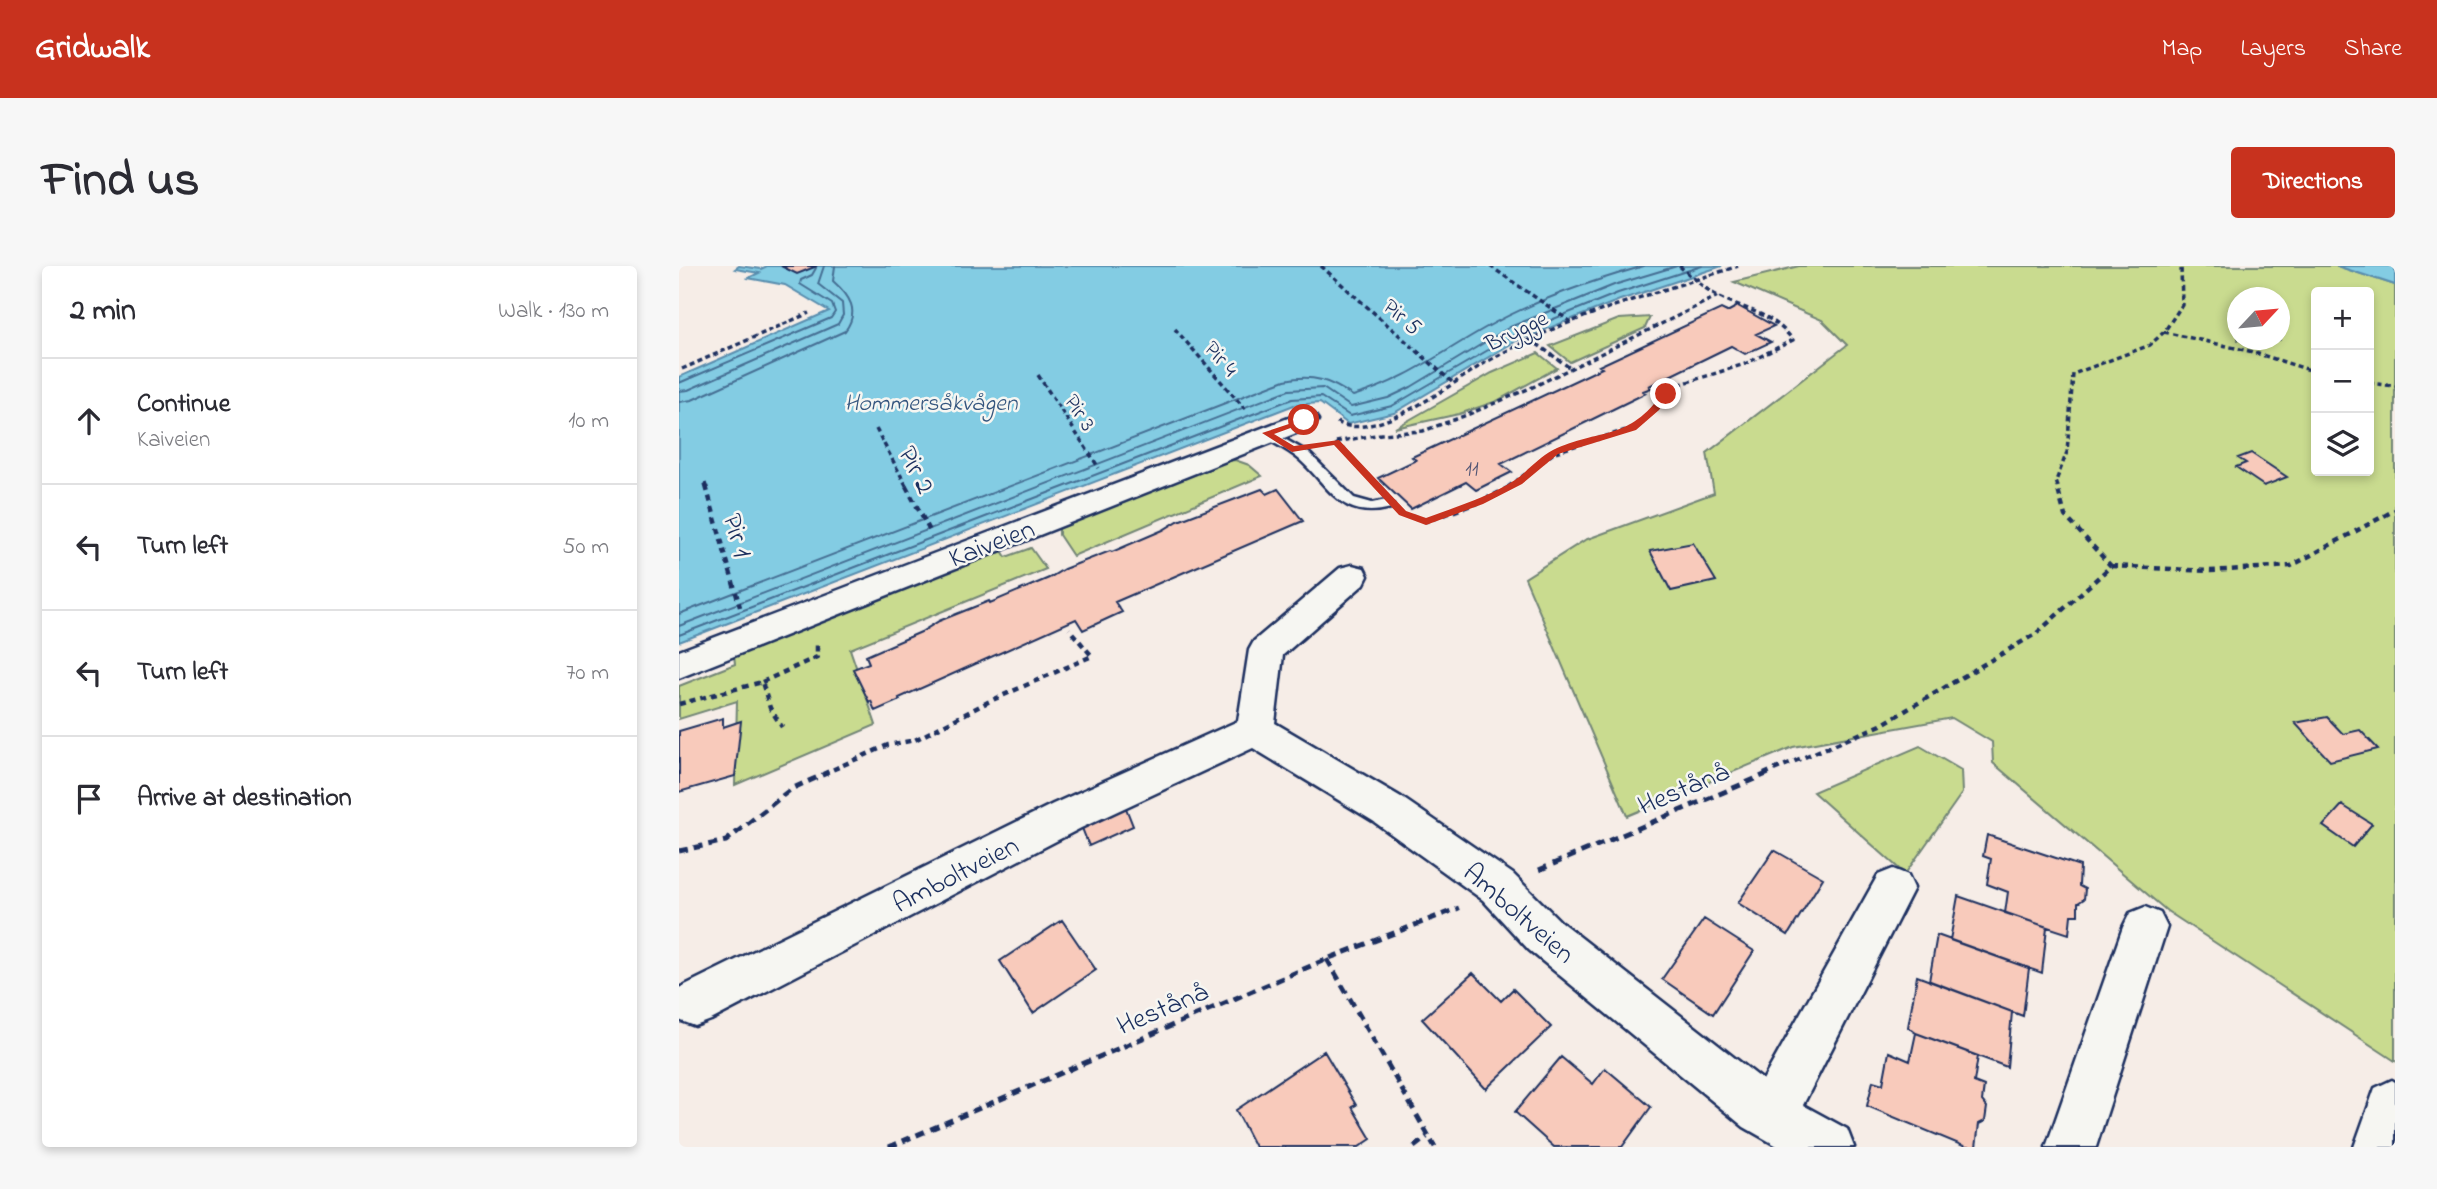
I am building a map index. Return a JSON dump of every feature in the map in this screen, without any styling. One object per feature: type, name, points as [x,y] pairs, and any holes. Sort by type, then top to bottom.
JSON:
[{"type":"street","name":"Kaiveien","points":[[679,665],[1280,441],[1316,419]]},
{"type":"street","points":[[1255,730],[1266,650],[1352,576]]},
{"type":"street","name":"Amboltveien","points":[[695,1004],[1067,816],[1255,730],[1387,809],[1497,887],[1545,936],[1771,1115],[1829,1147]]},
{"type":"street","points":[[1771,1115],[1893,888]]},
{"type":"street","points":[[2071,1147],[2145,928]]},
{"type":"lane","points":[[1280,441],[1303,456],[1353,506],[1374,509],[1386,505]]},
{"type":"path","name":"Pir 5","points":[[1321,266],[1452,382]]},
{"type":"path","points":[[1490,266],[1571,322]]},
{"type":"path","name":"Brygge","points":[[1316,419],[1346,427],[1366,425],[1399,416],[1452,382],[1529,339],[1571,322],[1738,266]]},
{"type":"path","points":[[2181,266],[2182,304],[2164,331],[2150,345],[2073,374],[2067,452],[2056,481],[2065,516],[2111,566],[2210,571],[2291,566],[2395,510]]},
{"type":"path","points":[[1403,513],[1426,522],[1480,502],[1519,482],[1555,452],[1633,428],[1656,409],[1666,394],[1678,386],[1745,364],[1793,340],[1782,326],[1744,305],[1718,296],[1680,267]]},
{"type":"path","points":[[1280,441],[1336,442],[1381,434],[1423,431],[1524,391],[1718,296]]},
{"type":"path","points":[[680,369],[809,313]]},
{"type":"path","name":"Pir 4","points":[[1175,329],[1244,408]]},
{"type":"path","points":[[2164,331],[2249,351],[2311,370]]},
{"type":"path","points":[[1529,339],[1570,368]]},
{"type":"path","name":"Pir 3","points":[[1038,375],[1098,466]]},
{"type":"path","points":[[2374,384],[2395,386]]},
{"type":"path","name":"Pir 2","points":[[876,429],[926,527]]},
{"type":"path","points":[[1336,442],[1371,479]]},
{"type":"path","name":"Pir 1","points":[[705,483],[737,597]]},
{"type":"path","name":"Hestånå","points":[[889,1147],[1327,959],[1487,897],[1497,887],[1881,725],[2037,633],[2111,566]]},
{"type":"path","points":[[679,851],[726,841],[791,789],[888,745],[915,740],[988,702],[1092,656],[1069,629]]},
{"type":"path","points":[[679,704],[762,682],[817,657],[815,638]]},
{"type":"path","points":[[762,682],[770,708],[782,727]]},
{"type":"path","points":[[1327,959],[1427,1138],[1435,1147]]},
{"type":"path","points":[[1414,1147],[1427,1138]]},
{"type":"green space","points":[[1799,266],[2337,266],[2395,285],[2395,1061],[2167,911],[1993,763],[1992,742],[1952,718],[1793,747],[1627,816],[1525,578],[1585,540],[1714,493],[1707,453],[1847,345],[1822,320],[1734,282]]},
{"type":"green space","points":[[1650,317],[1645,328],[1570,362],[1550,346],[1619,319]]},
{"type":"green space","points":[[1538,353],[1557,368],[1497,401],[1459,414],[1395,428],[1492,373]]},
{"type":"green space","points":[[1235,460],[1249,465],[1262,476],[1073,556],[1059,535],[1059,527],[1219,462]]},
{"type":"green space","points":[[1031,548],[1046,569],[850,649],[876,725],[735,785],[737,701],[679,719],[679,686],[735,664],[734,656],[1001,549],[1006,557]]},
{"type":"green space","points":[[1920,746],[1961,770],[1962,793],[1905,874],[1813,792]]},
{"type":"water","name":"Hommersåkvågen","points":[[739,266],[761,269],[767,266],[1722,266],[1620,300],[1516,341],[1394,413],[1348,424],[1320,403],[1294,405],[679,642],[679,377],[829,311],[785,285],[748,278],[759,273],[735,269]]},
{"type":"water","points":[[2337,266],[2395,266],[2395,285]]},
{"type":"building","points":[[781,266],[817,266],[797,274]]},
{"type":"building","points":[[1738,306],[1774,326],[1756,334],[1771,342],[1745,354],[1731,346],[1649,386],[1651,388],[1643,391],[1646,393],[1501,464],[1512,472],[1476,490],[1466,482],[1411,509],[1378,478],[1416,460],[1412,457],[1602,368],[1599,366],[1721,309],[1727,312]]},
{"type":"building","points":[[2251,453],[2287,477],[2264,486],[2236,467],[2246,463],[2238,458]]},
{"type":"building","points":[[1262,489],[1267,494],[1278,489],[1303,521],[1115,602],[1122,612],[1083,630],[1076,619],[875,711],[871,701],[869,702],[853,669],[869,663],[866,656],[921,632],[939,621],[989,601],[990,603],[1064,569],[1163,530],[1178,521]]},
{"type":"building","points":[[1693,543],[1716,581],[1671,591],[1650,551]]},
{"type":"building","points":[[2327,717],[2343,734],[2360,730],[2378,749],[2330,761],[2295,723]]},
{"type":"building","points":[[723,718],[723,727],[741,721],[735,776],[679,792],[679,731]]},
{"type":"building","points":[[1124,803],[1133,826],[1089,846],[1080,823]]},
{"type":"building","points":[[2342,805],[2372,824],[2353,847],[2323,826]]},
{"type":"building","points":[[1987,835],[2080,866],[2079,886],[2085,889],[2084,899],[2078,903],[2078,915],[2071,915],[2069,934],[2005,913],[2008,892],[1987,884],[1991,859],[1983,856]]},
{"type":"building","points":[[1774,850],[1823,878],[1788,935],[1738,903]]},
{"type":"building","points":[[1958,896],[2047,927],[2042,973],[1950,940]]},
{"type":"building","points":[[1704,919],[1754,951],[1713,1014],[1662,979]]},
{"type":"building","points":[[1062,920],[1096,970],[1033,1013],[1000,961]]},
{"type":"building","points":[[1937,935],[2029,968],[2023,1016],[1929,981]]},
{"type":"building","points":[[1473,973],[1501,1001],[1513,989],[1551,1027],[1486,1089],[1422,1019]]},
{"type":"building","points":[[1917,976],[2012,1012],[2007,1067],[1916,1033],[1908,1027]]},
{"type":"building","points":[[1916,1033],[1978,1056],[1974,1082],[1984,1086],[1982,1101],[1987,1107],[1985,1121],[1979,1124],[1976,1147],[1966,1147],[1867,1106],[1873,1081],[1883,1084],[1889,1052],[1910,1061]]},
{"type":"building","points":[[1324,1051],[1356,1105],[1352,1107],[1371,1139],[1359,1147],[1255,1147],[1236,1110]]},
{"type":"building","points":[[1561,1057],[1593,1084],[1605,1068],[1651,1107],[1622,1147],[1554,1147],[1515,1112]]},
{"type":"route","points":[[1304,420],[1267,433],[1292,449],[1336,442],[1403,513],[1426,522],[1480,502],[1519,482],[1555,452],[1633,428],[1656,409],[1666,394]]}]
